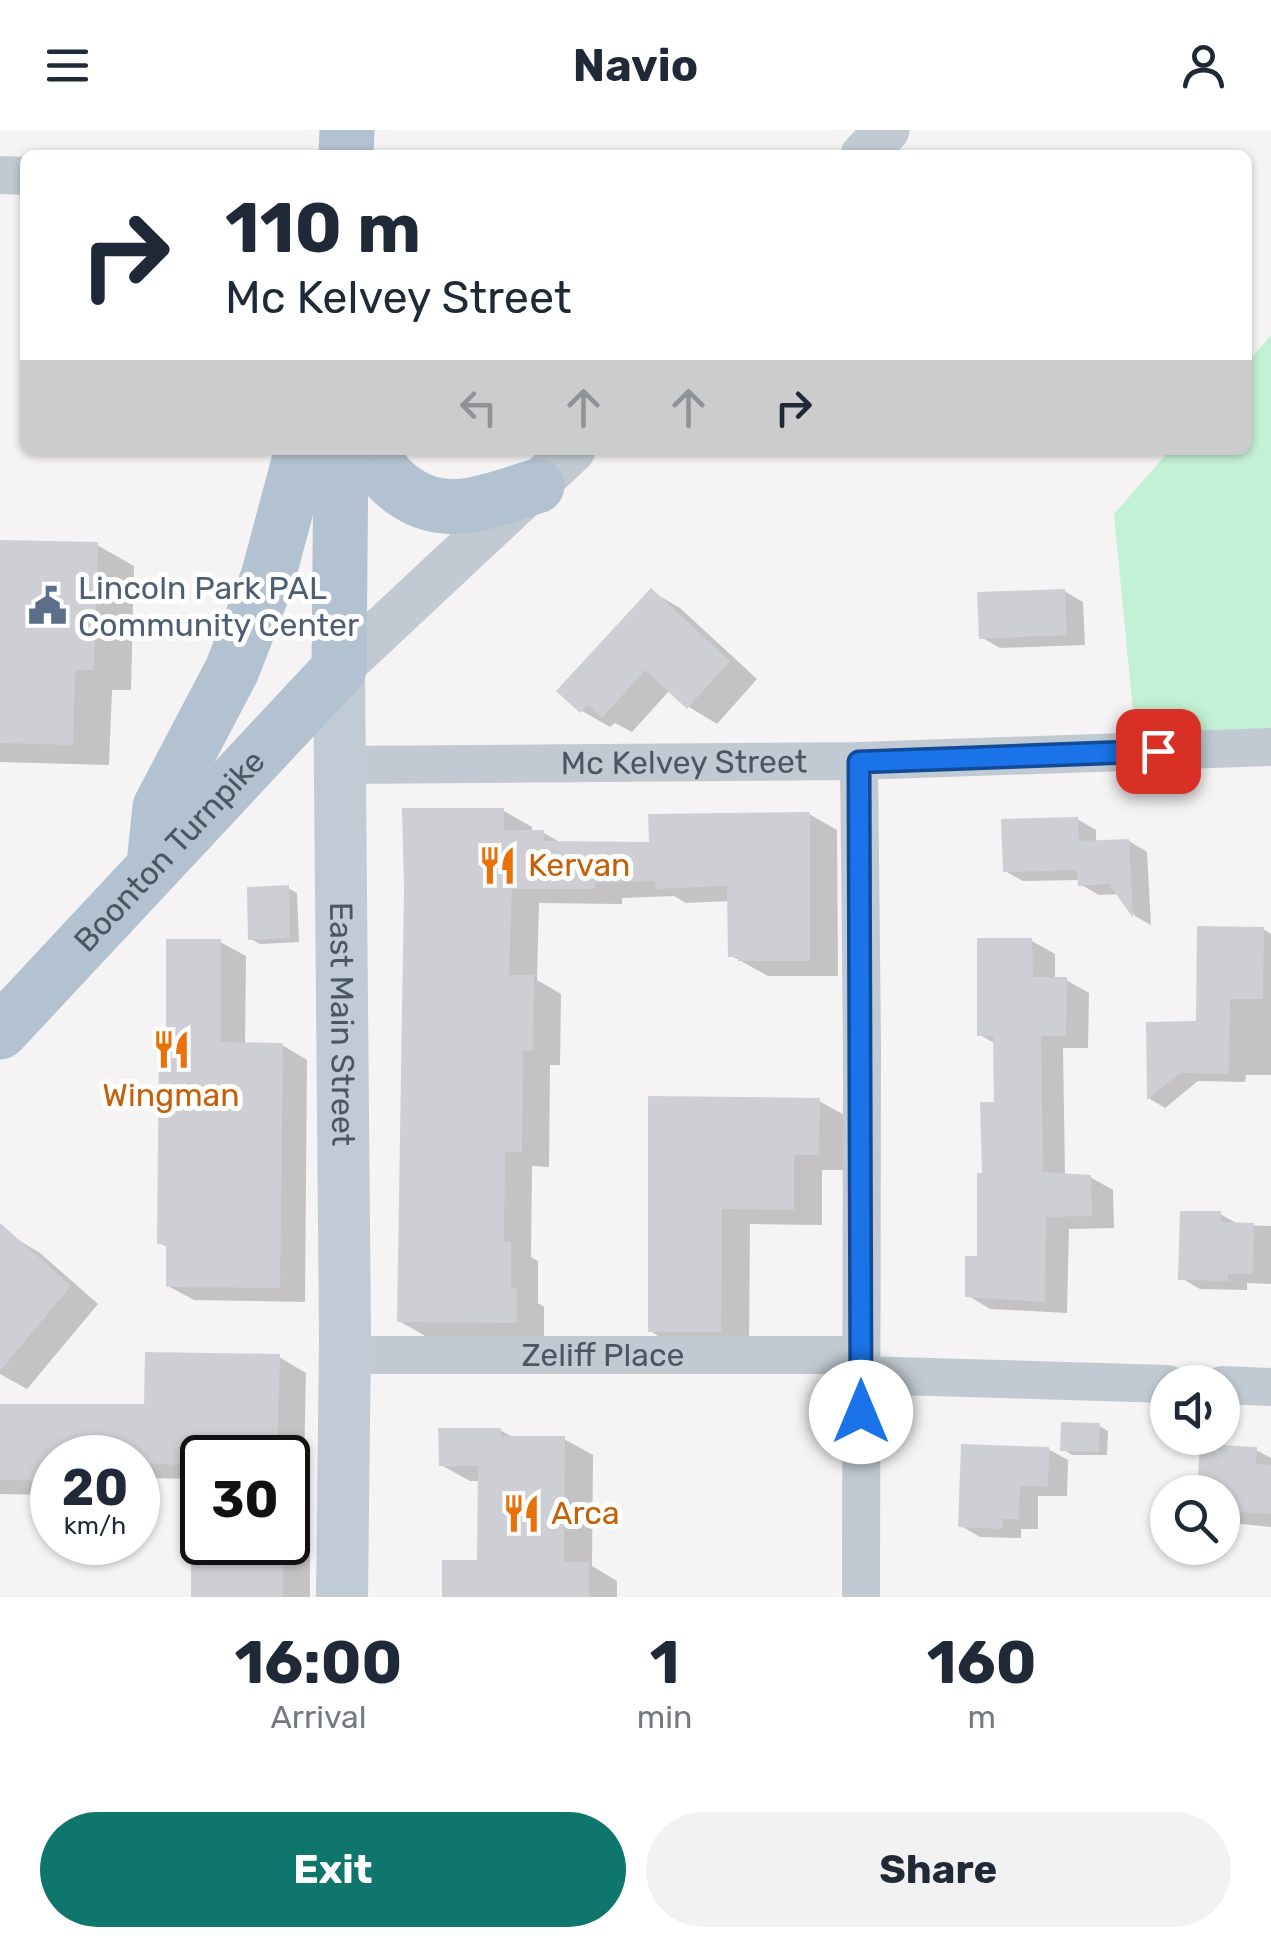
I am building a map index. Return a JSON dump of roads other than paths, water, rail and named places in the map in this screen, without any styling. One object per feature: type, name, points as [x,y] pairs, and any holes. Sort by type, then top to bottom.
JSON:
[{"type":"main road","points":[[154,864],[160,807],[232,670],[268,576],[301,455]]},
{"type":"main road","name":"East Main Street","points":[[341,455],[339,765],[345,1356],[342,1597]]},
{"type":"main road","points":[[375,455],[393,484],[436,508],[464,508],[555,468]]},
{"type":"main road","name":"Boonton Turnpike","points":[[0,1032],[339,670]]},
{"type":"street","points":[[869,150],[887,130]]},
{"type":"street","points":[[339,670],[555,468]]},
{"type":"street","name":"Mc Kelvey Street","points":[[339,765],[859,762],[1271,747]]},
{"type":"street","points":[[859,762],[861,1597]]},
{"type":"street","name":"Zeliff Place","points":[[345,1356],[861,1365],[1150,1383]]},
{"type":"street","points":[[1240,1386],[1271,1387]]},
{"type":"place","name":"Lincoln Park PAL Community Center","points":[[48,606]]},
{"type":"place","name":"Kervan","points":[[498,865]]},
{"type":"place","name":"Wingman","points":[[171,1050]]},
{"type":"place","name":"Arca","points":[[521,1513]]}]
